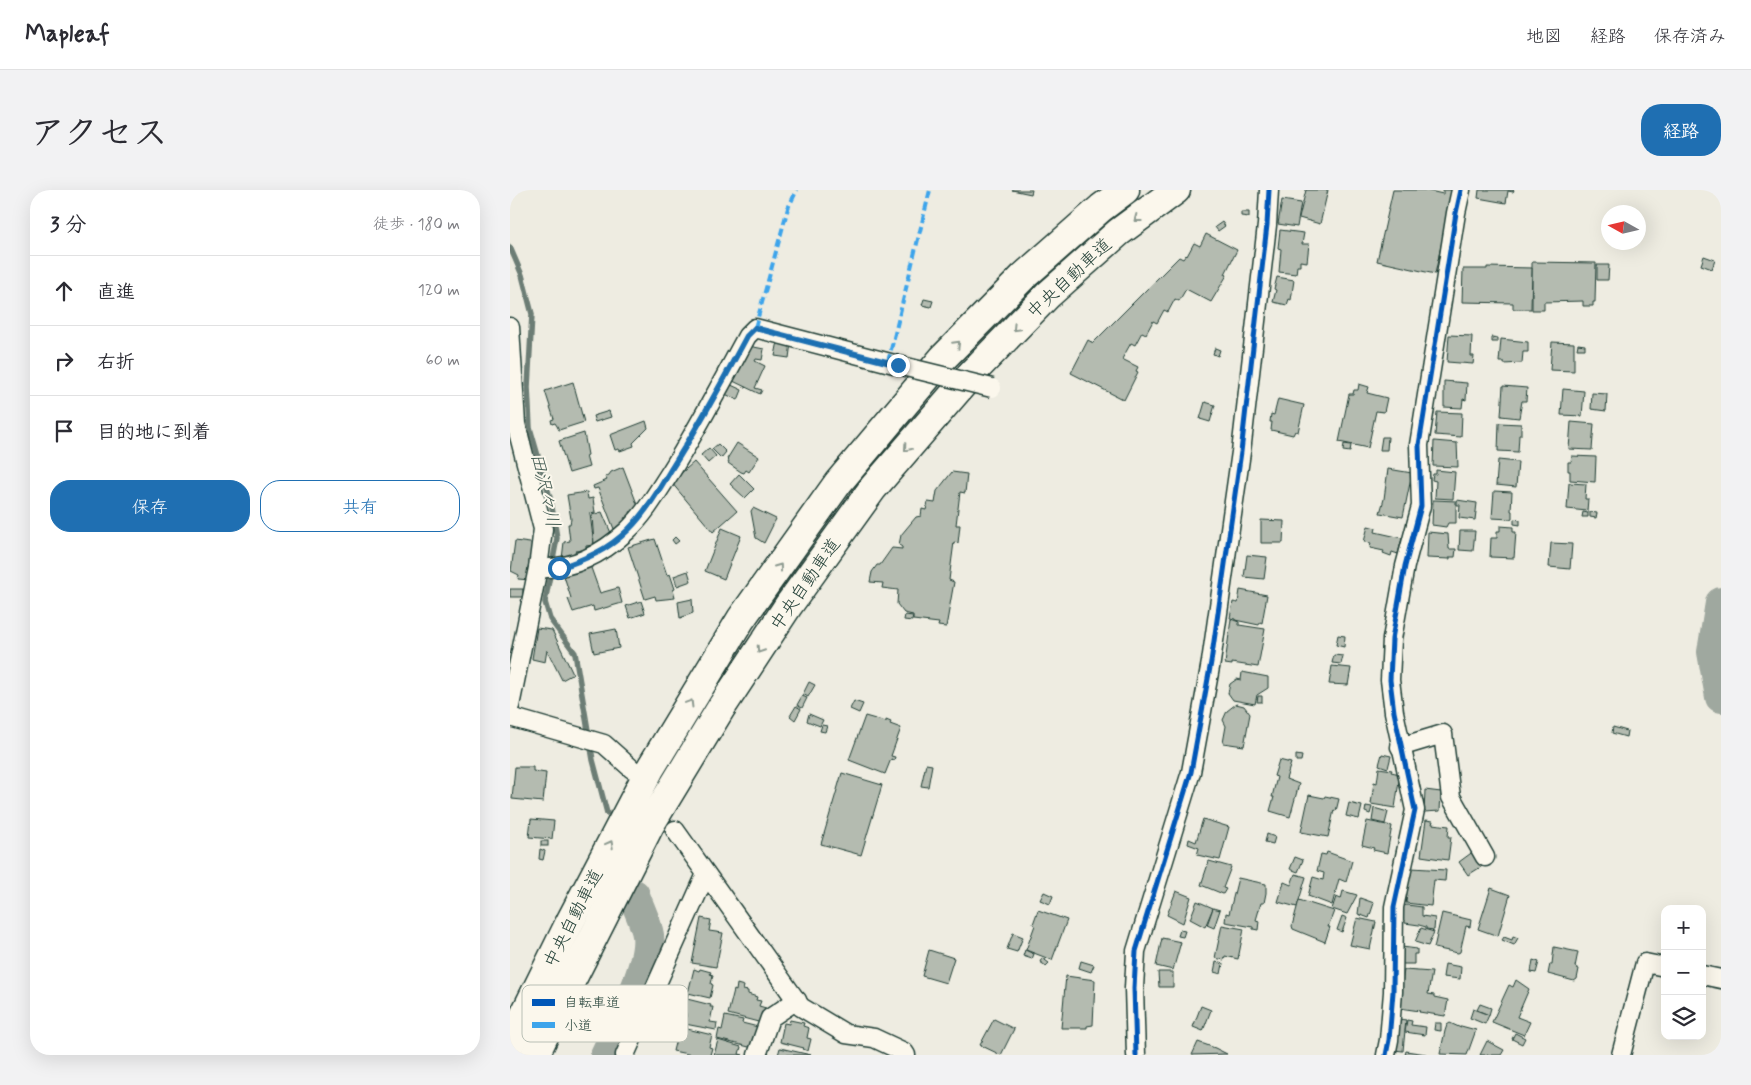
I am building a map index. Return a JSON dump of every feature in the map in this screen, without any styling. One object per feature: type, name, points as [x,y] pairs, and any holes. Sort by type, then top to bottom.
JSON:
[{"type":"highway","name":"中央自動車道","points":[[539,985],[650,769],[741,619],[838,483],[942,358],[1024,276],[1101,208],[1125,190]]},
{"type":"highway","name":"中央自動車道","points":[[569,985],[650,825],[721,708],[778,622],[873,488],[974,371],[1048,295],[1120,232],[1176,190]]},
{"type":"highway","name":"中央自動車道","points":[[510,1044],[522,1020]]},
{"type":"highway","name":"中央自動車道","points":[[535,1055],[541,1042]]},
{"type":"street","points":[[1136,1055],[1134,988],[1136,951],[1191,772],[1211,662],[1241,452],[1267,225],[1269,190]]},
{"type":"street","points":[[1386,1055],[1394,992],[1394,907],[1415,810],[1394,712],[1390,680],[1392,639],[1405,566],[1421,506],[1419,445],[1461,190]]},
{"type":"street","points":[[510,327],[512,397],[516,424],[543,529],[547,568],[510,706]]},
{"type":"street","points":[[547,568],[589,558],[610,545],[628,530],[648,507],[706,412],[747,336],[755,328],[992,388]]},
{"type":"street","points":[[510,717],[602,744],[632,769]]},
{"type":"street","points":[[1400,747],[1444,734],[1451,797],[1486,857]]},
{"type":"street","points":[[675,830],[801,1007],[846,1034],[874,1038],[904,1052],[906,1055]]},
{"type":"street","points":[[656,985],[706,874]]},
{"type":"street","points":[[1621,1055],[1645,963],[1661,966]]},
{"type":"street","points":[[1706,976],[1721,979]]},
{"type":"street","points":[[758,1055],[770,1018],[797,1000]]},
{"type":"street","points":[[625,1055],[631,1042]]},
{"type":"building","points":[[1012,190],[1032,190],[1031,194]]},
{"type":"building","points":[[1306,190],[1328,190],[1320,224],[1299,218]]},
{"type":"building","points":[[1393,190],[1425,190],[1443,194],[1443,190],[1453,190],[1435,274],[1377,261]]},
{"type":"building","points":[[1479,190],[1514,190],[1513,192],[1508,191],[1506,203],[1478,198]]},
{"type":"building","points":[[1282,200],[1301,203],[1297,227],[1278,224]]},
{"type":"building","points":[[1241,212],[1249,212],[1249,217],[1241,216]]},
{"type":"building","points":[[1222,222],[1225,226],[1218,231],[1215,227]]},
{"type":"building","points":[[1280,230],[1304,233],[1302,244],[1309,244],[1307,262],[1300,261],[1296,274],[1279,272],[1281,249],[1278,248]]},
{"type":"building","points":[[1206,234],[1237,250],[1225,274],[1227,275],[1211,302],[1186,289],[1179,301],[1175,299],[1168,312],[1164,310],[1157,323],[1153,321],[1146,334],[1142,332],[1135,345],[1131,343],[1122,359],[1138,367],[1136,371],[1138,372],[1124,400],[1071,373],[1088,340],[1093,343],[1179,257],[1183,259],[1187,256],[1194,243],[1200,246]]},
{"type":"building","points":[[1704,256],[1715,260],[1712,269],[1701,265]]},
{"type":"building","points":[[1532,262],[1596,263],[1595,302],[1593,302],[1593,306],[1583,306],[1583,301],[1544,302],[1544,310],[1532,310]]},
{"type":"building","points":[[1597,265],[1609,265],[1608,280],[1597,280]]},
{"type":"building","points":[[1487,267],[1532,268],[1531,309],[1513,309],[1513,303],[1462,302],[1463,269],[1487,269]]},
{"type":"building","points":[[1277,277],[1294,280],[1291,300],[1289,299],[1287,305],[1273,302]]},
{"type":"building","points":[[924,299],[933,301],[931,307],[922,305]]},
{"type":"building","points":[[1449,335],[1472,336],[1471,356],[1474,356],[1473,364],[1447,362]]},
{"type":"building","points":[[1492,337],[1498,338],[1498,342],[1492,342]]},
{"type":"building","points":[[1501,339],[1528,342],[1528,352],[1523,352],[1522,363],[1504,364],[1504,362],[1499,362]]},
{"type":"building","points":[[778,341],[791,343],[789,358],[775,356]]},
{"type":"building","points":[[1552,342],[1574,343],[1574,371],[1550,370]]},
{"type":"building","points":[[1578,344],[1585,345],[1585,349],[1577,349]]},
{"type":"building","points":[[749,346],[764,349],[762,360],[756,359],[755,361],[765,366],[755,388],[762,390],[760,394],[731,380]]},
{"type":"building","points":[[1215,348],[1220,350],[1218,356],[1213,354]]},
{"type":"building","points":[[1444,381],[1467,383],[1466,400],[1463,399],[1462,408],[1444,407]]},
{"type":"building","points":[[573,382],[584,422],[559,430],[555,423],[552,424],[551,420],[554,419],[545,391]]},
{"type":"building","points":[[729,384],[742,390],[738,400],[725,394]]},
{"type":"building","points":[[1359,384],[1369,387],[1367,393],[1387,398],[1384,412],[1376,411],[1368,448],[1339,442],[1349,394],[1353,394],[1354,390],[1358,390]]},
{"type":"building","points":[[1503,386],[1527,388],[1526,401],[1522,401],[1519,418],[1501,416]]},
{"type":"building","points":[[1563,389],[1584,391],[1582,416],[1561,415]]},
{"type":"building","points":[[1592,393],[1607,394],[1606,411],[1591,409]]},
{"type":"building","points":[[1278,399],[1304,405],[1298,432],[1295,431],[1293,435],[1271,430],[1271,414],[1274,415]]},
{"type":"building","points":[[1205,402],[1215,405],[1210,422],[1200,419]]},
{"type":"building","points":[[609,411],[611,417],[595,422],[593,416]]},
{"type":"building","points":[[1437,412],[1462,413],[1461,437],[1435,435]]},
{"type":"building","points":[[646,421],[648,428],[633,443],[634,446],[620,451],[619,449],[615,450],[610,435]]},
{"type":"building","points":[[1571,422],[1594,424],[1592,450],[1569,449]]},
{"type":"building","points":[[1499,423],[1521,424],[1518,452],[1498,451]]},
{"type":"building","points":[[584,433],[589,467],[569,473],[559,441]]},
{"type":"building","points":[[1382,437],[1388,437],[1387,450],[1380,450]]},
{"type":"building","points":[[1434,441],[1457,443],[1458,467],[1433,466]]},
{"type":"building","points":[[737,443],[759,457],[749,472],[746,470],[744,473],[741,472],[728,463],[727,459]]},
{"type":"building","points":[[718,444],[726,452],[721,458],[712,449]]},
{"type":"building","points":[[1344,444],[1351,445],[1350,452],[1343,451]]},
{"type":"building","points":[[709,448],[716,456],[708,463],[701,455]]},
{"type":"building","points":[[1572,456],[1596,457],[1595,482],[1570,480],[1568,462],[1571,462]]},
{"type":"building","points":[[1498,460],[1518,462],[1516,487],[1496,485]]},
{"type":"building","points":[[694,462],[737,511],[713,532],[671,482]]},
{"type":"building","points":[[623,467],[639,509],[630,512],[631,515],[624,518],[627,524],[614,529],[598,488],[594,489],[593,486],[607,480],[605,477],[611,472]]},
{"type":"building","points":[[1388,469],[1412,473],[1403,517],[1380,513]]},
{"type":"building","points":[[1436,470],[1455,472],[1453,499],[1435,498],[1436,481],[1432,480]]},
{"type":"building","points":[[952,472],[967,474],[965,493],[960,492],[956,525],[960,525],[958,543],[954,542],[949,580],[954,582],[946,627],[938,626],[939,623],[913,620],[913,615],[904,613],[897,604],[898,590],[882,588],[883,583],[870,582],[872,572],[877,565],[880,565],[892,548],[902,549],[899,545],[901,535],[916,517],[921,516],[922,509],[926,510],[928,502],[935,503],[937,491]]},
{"type":"building","points":[[739,474],[754,489],[745,498],[730,484]]},
{"type":"building","points":[[1569,483],[1586,484],[1585,499],[1588,499],[1587,511],[1567,509]]},
{"type":"building","points":[[1494,491],[1512,492],[1512,518],[1492,518]]},
{"type":"building","points":[[587,492],[588,499],[593,498],[595,513],[590,514],[594,545],[586,546],[586,550],[575,551],[576,554],[562,559],[564,542],[570,541],[568,524],[570,524],[571,519],[567,495]]},
{"type":"building","points":[[1433,500],[1456,501],[1456,523],[1448,523],[1446,527],[1432,525]]},
{"type":"building","points":[[1457,500],[1477,503],[1475,520],[1459,518],[1460,505],[1457,505]]},
{"type":"building","points":[[753,508],[776,519],[764,543],[756,538],[751,511]]},
{"type":"building","points":[[602,512],[611,533],[594,544],[592,515]]},
{"type":"building","points":[[1583,512],[1588,513],[1588,517],[1582,517]]},
{"type":"building","points":[[1590,512],[1597,513],[1596,518],[1590,517]]},
{"type":"building","points":[[1514,519],[1520,520],[1520,525],[1514,524]]},
{"type":"building","points":[[1261,520],[1284,521],[1283,543],[1261,543]]},
{"type":"building","points":[[1368,526],[1376,528],[1375,532],[1402,538],[1398,554],[1392,552],[1391,556],[1383,553],[1384,551],[1370,548],[1371,543],[1364,542]]},
{"type":"building","points":[[1500,526],[1513,527],[1513,532],[1516,532],[1514,558],[1490,557],[1491,538],[1497,538],[1497,531],[1500,531]]},
{"type":"building","points":[[722,528],[741,536],[724,579],[705,571]]},
{"type":"building","points":[[1460,531],[1475,531],[1473,551],[1459,550]]},
{"type":"building","points":[[1428,532],[1448,534],[1449,549],[1456,549],[1455,557],[1450,557],[1450,559],[1427,558]]},
{"type":"building","points":[[675,537],[679,541],[675,544],[672,540]]},
{"type":"building","points":[[655,539],[667,575],[670,574],[675,589],[673,590],[675,598],[656,600],[655,596],[645,599],[628,547]]},
{"type":"building","points":[[515,541],[537,544],[530,580],[518,579],[519,575],[511,571]]},
{"type":"building","points":[[1551,543],[1572,544],[1570,569],[1549,567]]},
{"type":"building","points":[[1247,555],[1267,557],[1264,579],[1244,577]]},
{"type":"building","points":[[590,565],[600,593],[618,588],[622,603],[594,611],[593,606],[573,612],[568,599],[571,598],[563,573]]},
{"type":"building","points":[[688,571],[691,581],[677,586],[674,576]]},
{"type":"building","points":[[510,589],[523,589],[523,597],[510,597]]},
{"type":"building","points":[[1240,590],[1267,595],[1262,623],[1260,622],[1259,625],[1230,618],[1233,602],[1238,603]]},
{"type":"building","points":[[692,599],[693,613],[680,618],[678,602]]},
{"type":"building","points":[[641,601],[645,613],[630,618],[626,606]]},
{"type":"building","points":[[905,615],[913,616],[912,621],[904,620]]},
{"type":"building","points":[[1231,619],[1239,622],[1239,625],[1265,629],[1258,667],[1232,663],[1232,665],[1225,664]]},
{"type":"building","points":[[537,628],[552,630],[573,674],[562,680],[547,650],[545,662],[532,659]]},
{"type":"building","points":[[616,629],[619,648],[594,653],[590,634]]},
{"type":"building","points":[[1338,635],[1345,636],[1344,647],[1336,645]]},
{"type":"building","points":[[1334,655],[1343,656],[1341,664],[1332,663]]},
{"type":"building","points":[[1332,666],[1351,668],[1348,685],[1329,684]]},
{"type":"building","points":[[1242,672],[1268,677],[1268,688],[1257,695],[1255,704],[1233,700],[1228,693],[1230,684],[1237,679],[1241,680]]},
{"type":"building","points":[[809,682],[815,685],[808,697],[803,694]]},
{"type":"building","points":[[802,696],[807,698],[802,708],[797,705]]},
{"type":"building","points":[[1258,696],[1262,696],[1262,702],[1257,702]]},
{"type":"building","points":[[854,701],[863,704],[859,713],[850,709]]},
{"type":"building","points":[[1236,704],[1244,706],[1250,714],[1244,746],[1223,743],[1226,726],[1223,720],[1227,711]]},
{"type":"building","points":[[796,706],[801,709],[795,720],[790,716]]},
{"type":"building","points":[[809,714],[823,720],[820,726],[807,721]]},
{"type":"building","points":[[865,716],[886,722],[886,720],[891,722],[890,724],[901,728],[891,756],[895,757],[894,760],[891,759],[885,774],[849,760]]},
{"type":"building","points":[[822,725],[827,726],[825,732],[820,731]]},
{"type":"building","points":[[1613,727],[1627,731],[1626,737],[1612,733]]},
{"type":"building","points":[[1382,754],[1391,756],[1388,768],[1379,765]]},
{"type":"building","points":[[1296,755],[1302,756],[1301,761],[1296,761]]},
{"type":"building","points":[[1279,760],[1291,763],[1286,779],[1299,784],[1290,817],[1270,811],[1277,777],[1274,776]]},
{"type":"building","points":[[926,764],[932,765],[928,787],[921,786]]},
{"type":"building","points":[[515,767],[533,767],[533,771],[546,773],[543,802],[512,799]]},
{"type":"building","points":[[1379,768],[1392,770],[1391,772],[1400,774],[1395,808],[1371,804],[1374,782],[1377,783]]},
{"type":"building","points":[[842,773],[882,785],[861,855],[821,844]]},
{"type":"building","points":[[1425,790],[1441,792],[1440,811],[1424,812]]},
{"type":"building","points":[[1309,795],[1339,799],[1336,811],[1334,810],[1328,837],[1301,832]]},
{"type":"building","points":[[1349,803],[1362,806],[1359,819],[1346,816]]},
{"type":"building","points":[[1366,806],[1372,807],[1370,814],[1365,812]]},
{"type":"building","points":[[1374,808],[1388,812],[1385,824],[1372,821]]},
{"type":"building","points":[[531,819],[554,821],[552,839],[529,837]]},
{"type":"building","points":[[1203,819],[1229,827],[1220,860],[1197,855],[1199,848],[1188,844],[1189,839],[1196,842]]},
{"type":"building","points":[[1426,820],[1433,821],[1432,824],[1449,826],[1448,837],[1451,837],[1448,860],[1421,856]]},
{"type":"building","points":[[1367,821],[1392,826],[1387,853],[1362,845]]},
{"type":"building","points":[[1267,834],[1275,837],[1273,844],[1265,842]]},
{"type":"building","points":[[541,841],[548,841],[548,846],[541,846]]},
{"type":"building","points":[[540,849],[545,851],[543,860],[539,859]]},
{"type":"building","points":[[1474,851],[1484,865],[1468,875],[1459,862]]},
{"type":"building","points":[[1327,852],[1352,861],[1346,882],[1339,879],[1332,905],[1308,896],[1313,877],[1323,880],[1324,873],[1317,871],[1321,854],[1326,855]]},
{"type":"building","points":[[1295,857],[1303,860],[1298,872],[1290,869]]},
{"type":"building","points":[[1209,861],[1231,867],[1223,888],[1226,889],[1223,894],[1201,885]]},
{"type":"building","points":[[1411,868],[1446,870],[1445,881],[1434,880],[1431,906],[1406,903],[1408,875],[1411,875]]},
{"type":"building","points":[[1295,874],[1306,877],[1297,907],[1278,902],[1284,882],[1291,885]]},
{"type":"building","points":[[1238,878],[1266,884],[1264,903],[1261,903],[1256,920],[1259,921],[1258,930],[1253,929],[1253,927],[1225,922],[1226,913],[1229,914]]},
{"type":"building","points":[[1491,888],[1510,895],[1498,936],[1478,929]]},
{"type":"building","points":[[1176,891],[1191,897],[1183,923],[1167,915]]},
{"type":"building","points":[[1343,891],[1357,895],[1347,914],[1332,909],[1336,897],[1341,899]]},
{"type":"building","points":[[1044,892],[1053,896],[1050,904],[1040,900]]},
{"type":"building","points":[[1360,898],[1374,903],[1369,918],[1358,914]]},
{"type":"building","points":[[1299,900],[1334,911],[1325,942],[1293,929],[1292,926]]},
{"type":"building","points":[[1197,901],[1213,908],[1205,927],[1190,919]]},
{"type":"building","points":[[1402,906],[1422,907],[1422,916],[1435,918],[1434,930],[1400,921]]},
{"type":"building","points":[[1213,908],[1220,910],[1214,928],[1207,925]]},
{"type":"building","points":[[1038,910],[1067,920],[1052,960],[1026,950]]},
{"type":"building","points":[[1442,913],[1471,920],[1470,927],[1466,926],[1460,952],[1458,953],[1434,948]]},
{"type":"building","points":[[1342,916],[1347,918],[1342,932],[1337,930]]},
{"type":"building","points":[[701,918],[711,920],[709,931],[723,933],[716,967],[692,963]]},
{"type":"building","points":[[1357,918],[1376,922],[1370,949],[1350,945]]},
{"type":"building","points":[[1222,925],[1244,929],[1238,959],[1225,956],[1224,960],[1215,958]]},
{"type":"building","points":[[1421,928],[1434,932],[1428,946],[1415,942]]},
{"type":"building","points":[[1180,930],[1185,931],[1183,937],[1178,936]]},
{"type":"building","points":[[1013,933],[1023,937],[1017,952],[1007,949]]},
{"type":"building","points":[[1513,936],[1518,938],[1514,945],[1502,940],[1504,937],[1512,940]]},
{"type":"building","points":[[1162,938],[1181,942],[1173,970],[1156,966]]},
{"type":"building","points":[[1402,947],[1417,949],[1417,954],[1414,954],[1414,964],[1401,964]]},
{"type":"building","points":[[1554,947],[1578,952],[1575,967],[1579,969],[1577,979],[1574,981],[1548,974],[1550,964],[1552,964]]},
{"type":"building","points":[[929,950],[954,958],[946,983],[922,976]]},
{"type":"building","points":[[1025,950],[1034,954],[1032,959],[1023,956]]},
{"type":"building","points":[[1042,958],[1049,963],[1046,966],[1040,962]]},
{"type":"building","points":[[1533,960],[1539,962],[1536,973],[1531,972]]},
{"type":"building","points":[[1081,961],[1094,965],[1091,972],[1079,968]]},
{"type":"building","points":[[1216,962],[1223,964],[1221,974],[1214,972]]},
{"type":"building","points":[[1445,964],[1461,967],[1460,979],[1443,977]]},
{"type":"building","points":[[694,969],[711,972],[710,974],[713,975],[710,998],[688,993]]},
{"type":"building","points":[[1404,970],[1432,972],[1428,994],[1448,1000],[1445,1016],[1399,1008]]},
{"type":"building","points":[[1158,972],[1173,972],[1173,987],[1159,987]]},
{"type":"building","points":[[1066,976],[1095,980],[1093,1025],[1087,1026],[1087,1028],[1061,1028]]},
{"type":"building","points":[[1516,980],[1529,989],[1517,1017],[1530,1022],[1524,1035],[1492,1022],[1509,985],[1513,987]]},
{"type":"building","points":[[737,984],[744,986],[743,990],[757,997],[756,1000],[761,1001],[759,1006],[766,1008],[762,1023],[728,1014]]},
{"type":"building","points":[[688,999],[713,1007],[710,1022],[717,1023],[716,1030],[688,1025]]},
{"type":"building","points":[[1480,1004],[1491,1008],[1489,1015],[1477,1010]]},
{"type":"building","points":[[1201,1006],[1211,1010],[1203,1031],[1193,1027]]},
{"type":"building","points":[[1473,1009],[1489,1015],[1485,1024],[1470,1018]]},
{"type":"building","points":[[725,1016],[743,1020],[742,1023],[758,1027],[753,1048],[717,1039],[719,1029],[722,1030]]},
{"type":"building","points":[[994,1019],[1014,1029],[1001,1055],[980,1045]]},
{"type":"building","points":[[1399,1019],[1406,1020],[1403,1051],[1394,1050]]},
{"type":"building","points":[[790,1020],[804,1023],[803,1026],[809,1028],[807,1038],[811,1039],[808,1051],[804,1048],[780,1042],[784,1023],[789,1024]]},
{"type":"building","points":[[1407,1020],[1412,1021],[1411,1025],[1426,1027],[1425,1035],[1405,1032]]},
{"type":"building","points":[[1435,1023],[1441,1023],[1441,1031],[1434,1030]]},
{"type":"building","points":[[1450,1023],[1461,1028],[1461,1026],[1476,1030],[1467,1055],[1440,1054],[1445,1031]]},
{"type":"building","points":[[688,1029],[712,1035],[709,1047],[712,1048],[710,1055],[692,1055],[673,1051],[675,1042],[688,1042]]},
{"type":"building","points":[[1515,1033],[1525,1038],[1522,1044],[1512,1039]]},
{"type":"building","points":[[718,1040],[741,1047],[739,1054],[743,1055],[714,1055]]},
{"type":"building","points":[[1487,1041],[1504,1050],[1501,1055],[1480,1055]]},
{"type":"building","points":[[1198,1042],[1215,1048],[1227,1054],[1192,1055]]},
{"type":"building","points":[[780,1048],[811,1055],[778,1055]]},
{"type":"building","points":[[1406,1051],[1426,1054],[1426,1055],[1405,1055]]},
{"type":"waterway","name":"田沢々川","points":[[510,247],[522,275],[532,314],[528,387],[530,428],[551,501],[557,538],[545,602],[550,619],[575,653],[593,760],[607,813]]},
{"type":"waterway","points":[[1721,603],[1713,652],[1721,697]]},
{"type":"waterway","name":"田沢々川","points":[[634,895],[648,935],[648,948],[638,985]]},
{"type":"waterway","name":"田沢々川","points":[[606,1055],[612,1042]]},
{"type":"marked path","points":[[755,328],[788,208],[797,190]]},
{"type":"marked path","points":[[888,362],[930,190]]},
{"type":"cycle path","points":[[1136,1055],[1134,988],[1136,951],[1191,772],[1211,662],[1241,452],[1267,225],[1269,190]]},
{"type":"cycle path","points":[[1386,1055],[1393,992],[1394,907],[1415,810],[1394,712],[1390,680],[1392,639],[1405,566],[1421,506],[1419,445],[1461,190]]},
{"type":"route","points":[[559,568],[589,558],[610,545],[628,530],[648,507],[706,412],[747,336],[755,328],[898,365]]}]
